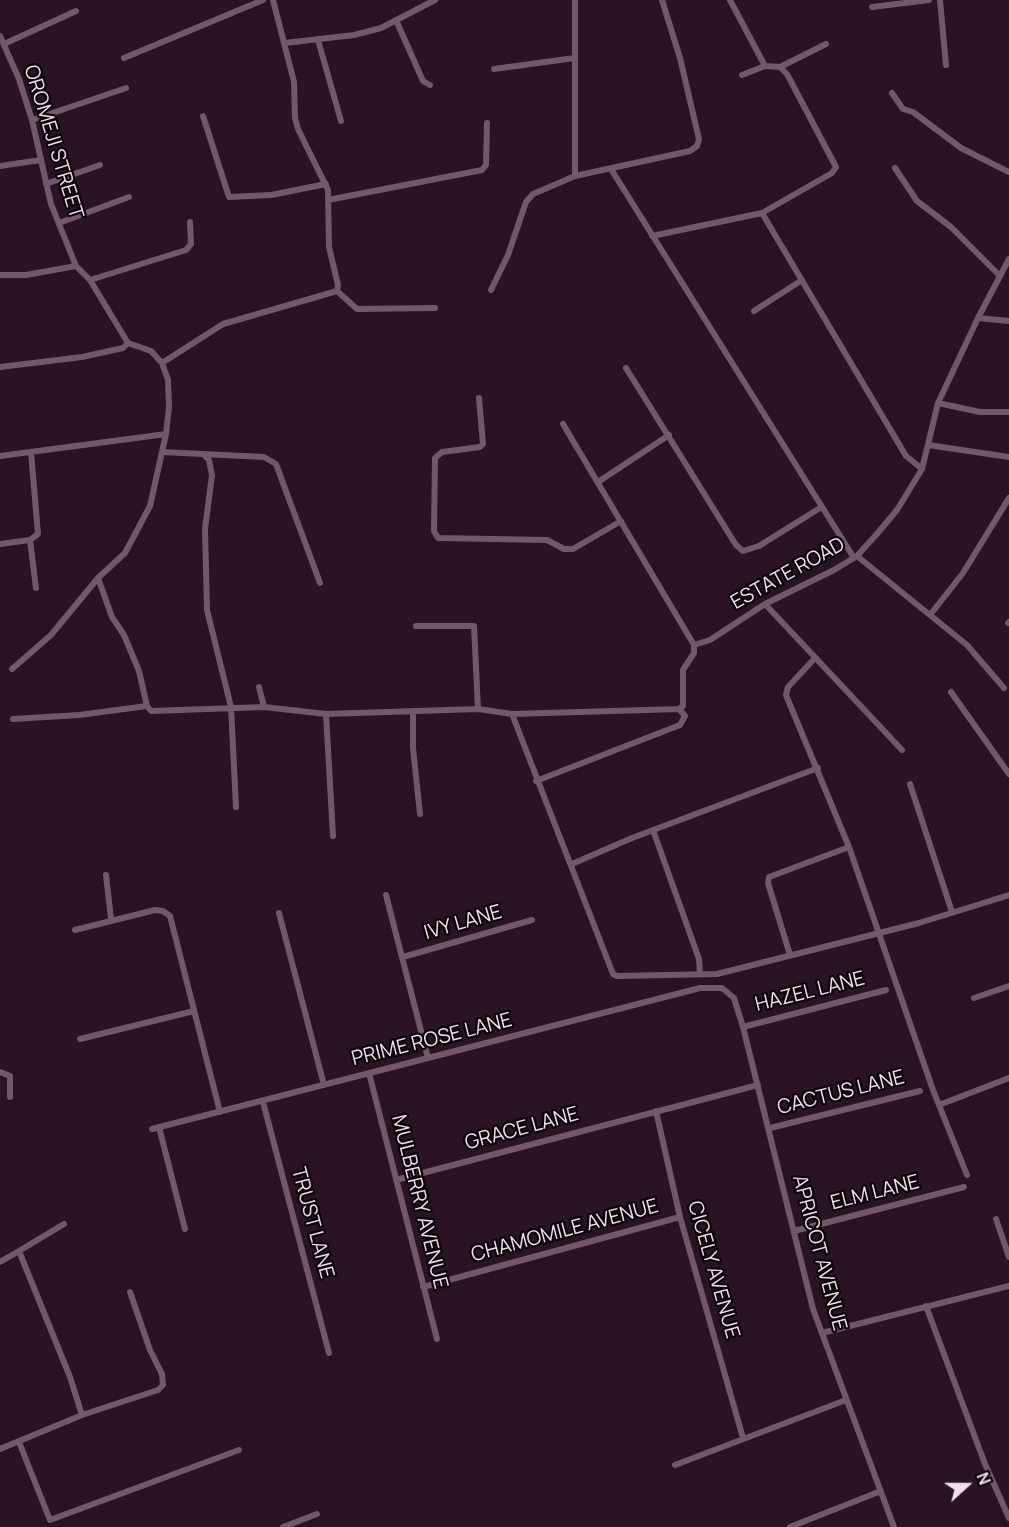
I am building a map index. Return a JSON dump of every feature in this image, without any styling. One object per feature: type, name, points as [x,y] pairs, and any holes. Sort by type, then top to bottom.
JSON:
[{"type":"street","points":[[124,58],[263,0]]},
{"type":"street","points":[[273,0],[294,82],[295,118],[298,129],[326,184],[328,247],[339,285],[338,291]]},
{"type":"street","points":[[285,43],[363,33],[396,20],[435,0]]},
{"type":"street","points":[[575,0],[575,176]]},
{"type":"street","points":[[491,290],[508,255],[526,202],[543,188],[575,176],[690,151],[697,146],[699,139],[680,58],[662,0]]},
{"type":"street","points":[[730,0],[765,66]]},
{"type":"street","points":[[872,7],[929,0]]},
{"type":"street","points":[[940,0],[946,65]]},
{"type":"street","points":[[4,44],[76,11]]},
{"type":"street","points":[[396,20],[423,81],[430,85]]},
{"type":"street","name":"OROMEJI STREET","points":[[0,36],[33,120],[46,184],[76,266],[90,280],[128,343]]},
{"type":"street","points":[[318,40],[341,121]]},
{"type":"street","points":[[742,75],[765,66],[780,67],[826,44]]},
{"type":"street","points":[[494,69],[575,58]]},
{"type":"street","points":[[652,236],[762,213],[832,173],[836,167],[788,74],[780,67]]},
{"type":"street","points":[[33,120],[126,88]]},
{"type":"street","points":[[892,93],[903,109],[913,112],[961,148],[1009,171]]},
{"type":"street","points":[[203,116],[229,197],[271,195],[326,184]]},
{"type":"street","points":[[328,200],[482,170],[486,165],[487,123]]},
{"type":"street","points":[[0,166],[41,160]]},
{"type":"street","points":[[46,184],[100,165]]},
{"type":"street","points":[[895,168],[917,201],[951,227],[1000,276]]},
{"type":"street","points":[[611,169],[820,508],[856,557],[967,645],[1004,688]]},
{"type":"street","points":[[59,223],[129,197]]},
{"type":"street","points":[[762,213],[906,456],[922,469]]},
{"type":"street","points":[[90,280],[186,250],[191,244],[190,222]]},
{"type":"street","name":"ESTATE ROAD","points":[[694,645],[710,640],[765,604],[856,557],[897,510],[922,469],[938,403],[978,318],[1009,260]]},
{"type":"street","points":[[0,275],[26,275],[76,266]]},
{"type":"street","points":[[754,311],[802,280]]},
{"type":"street","points":[[338,291],[357,309],[435,308]]},
{"type":"street","points":[[162,363],[223,324],[338,291]]},
{"type":"street","points":[[978,318],[1009,321]]},
{"type":"street","points":[[0,367],[82,357],[123,348],[128,343],[151,351],[162,363],[168,380],[166,434],[150,506],[125,554],[98,578],[51,635],[12,669]]},
{"type":"street","points":[[626,368],[736,545],[743,551],[759,546],[820,508]]},
{"type":"street","points":[[479,398],[483,444],[480,447],[442,452],[435,458],[434,531],[438,537],[547,540],[564,549],[573,549],[621,521]]},
{"type":"street","points":[[938,403],[980,412],[1009,412]]},
{"type":"street","points":[[563,424],[694,645],[694,653],[683,670],[682,706],[679,709]]},
{"type":"street","points":[[0,456],[166,434]]},
{"type":"street","points":[[598,482],[669,435]]},
{"type":"street","points":[[928,445],[1009,457]]},
{"type":"street","points":[[0,544],[30,540],[38,534],[31,452]]},
{"type":"street","points":[[162,452],[264,457],[276,464],[320,583]]},
{"type":"street","points":[[204,455],[209,460],[212,475],[205,529],[207,610],[231,707],[236,807]]},
{"type":"street","points":[[930,615],[963,573],[1009,498]]},
{"type":"street","points":[[30,540],[36,588]]},
{"type":"street","points":[[98,578],[112,617],[124,635],[139,671],[147,706],[151,711],[264,707],[326,714],[478,709],[512,714],[679,709]]},
{"type":"street","points":[[765,604],[902,750]]},
{"type":"street","points":[[416,626],[474,626],[478,709]]},
{"type":"street","points":[[815,658],[788,687],[786,695],[849,847],[939,1105],[967,1175]]},
{"type":"street","points":[[259,687],[264,707]]},
{"type":"street","points":[[951,692],[1009,774]]},
{"type":"street","points":[[14,719],[79,715],[147,706]]},
{"type":"street","points":[[536,781],[680,724],[685,716],[679,709]]},
{"type":"street","points":[[413,711],[413,748],[420,814]]},
{"type":"street","points":[[326,714],[333,836]]},
{"type":"street","points":[[512,714],[536,781],[572,864],[613,974],[618,976],[717,974],[1009,896]]},
{"type":"street","points":[[572,864],[818,768]]},
{"type":"street","points":[[910,784],[952,912]]},
{"type":"street","points":[[653,831],[696,949],[700,974]]},
{"type":"street","points":[[790,955],[768,883],[769,877],[849,847]]},
{"type":"street","points":[[106,875],[111,919]]},
{"type":"street","points":[[386,896],[428,1058]]},
{"type":"street","points":[[75,930],[111,919],[155,910],[163,911],[170,916],[220,1112]]},
{"type":"street","points":[[279,913],[324,1085]]},
{"type":"street","name":"IVY LANE","points":[[403,957],[532,920]]},
{"type":"street","points":[[974,998],[1009,986]]},
{"type":"street","name":"PRIME ROSE LANE","points":[[152,1129],[700,988],[722,988]]},
{"type":"street","name":"APRICOT AVENUE","points":[[722,988],[734,998],[743,1027],[822,1334],[894,1527]]},
{"type":"street","name":"HAZEL LANE","points":[[743,1027],[886,990]]},
{"type":"street","points":[[80,1040],[194,1011]]},
{"type":"street","points":[[0,1072],[10,1076],[10,1097]]},
{"type":"street","name":"MULBERRY AVENUE","points":[[369,1073],[437,1339]]},
{"type":"street","points":[[939,1105],[1009,1078]]},
{"type":"street","name":"GRACE LANE","points":[[396,1180],[758,1085]]},
{"type":"street","name":"CACTUS LANE","points":[[770,1128],[920,1090]]},
{"type":"street","name":"TRUST LANE","points":[[263,1102],[329,1353]]},
{"type":"street","name":"CICELY AVENUE","points":[[656,1111],[680,1217],[743,1438]]},
{"type":"street","points":[[159,1127],[185,1229]]},
{"type":"street","name":"ELM LANE","points":[[794,1231],[964,1187]]},
{"type":"street","name":"CHAMOMILE AVENUE","points":[[423,1287],[680,1217]]},
{"type":"street","points":[[996,1219],[1009,1257]]},
{"type":"street","points":[[0,1262],[64,1224]]},
{"type":"street","points":[[19,1251],[70,1377],[82,1415]]},
{"type":"street","points":[[822,1334],[1009,1286]]},
{"type":"street","points":[[0,1449],[82,1415],[158,1390],[163,1385],[162,1374],[150,1350],[130,1293]]},
{"type":"street","points":[[926,1306],[985,1464],[1009,1518]]},
{"type":"street","points":[[675,1465],[846,1400]]},
{"type":"street","points":[[19,1442],[51,1524],[239,1450]]},
{"type":"street","points":[[790,1527],[881,1491]]},
{"type":"street","points":[[284,1527],[317,1514]]}]
